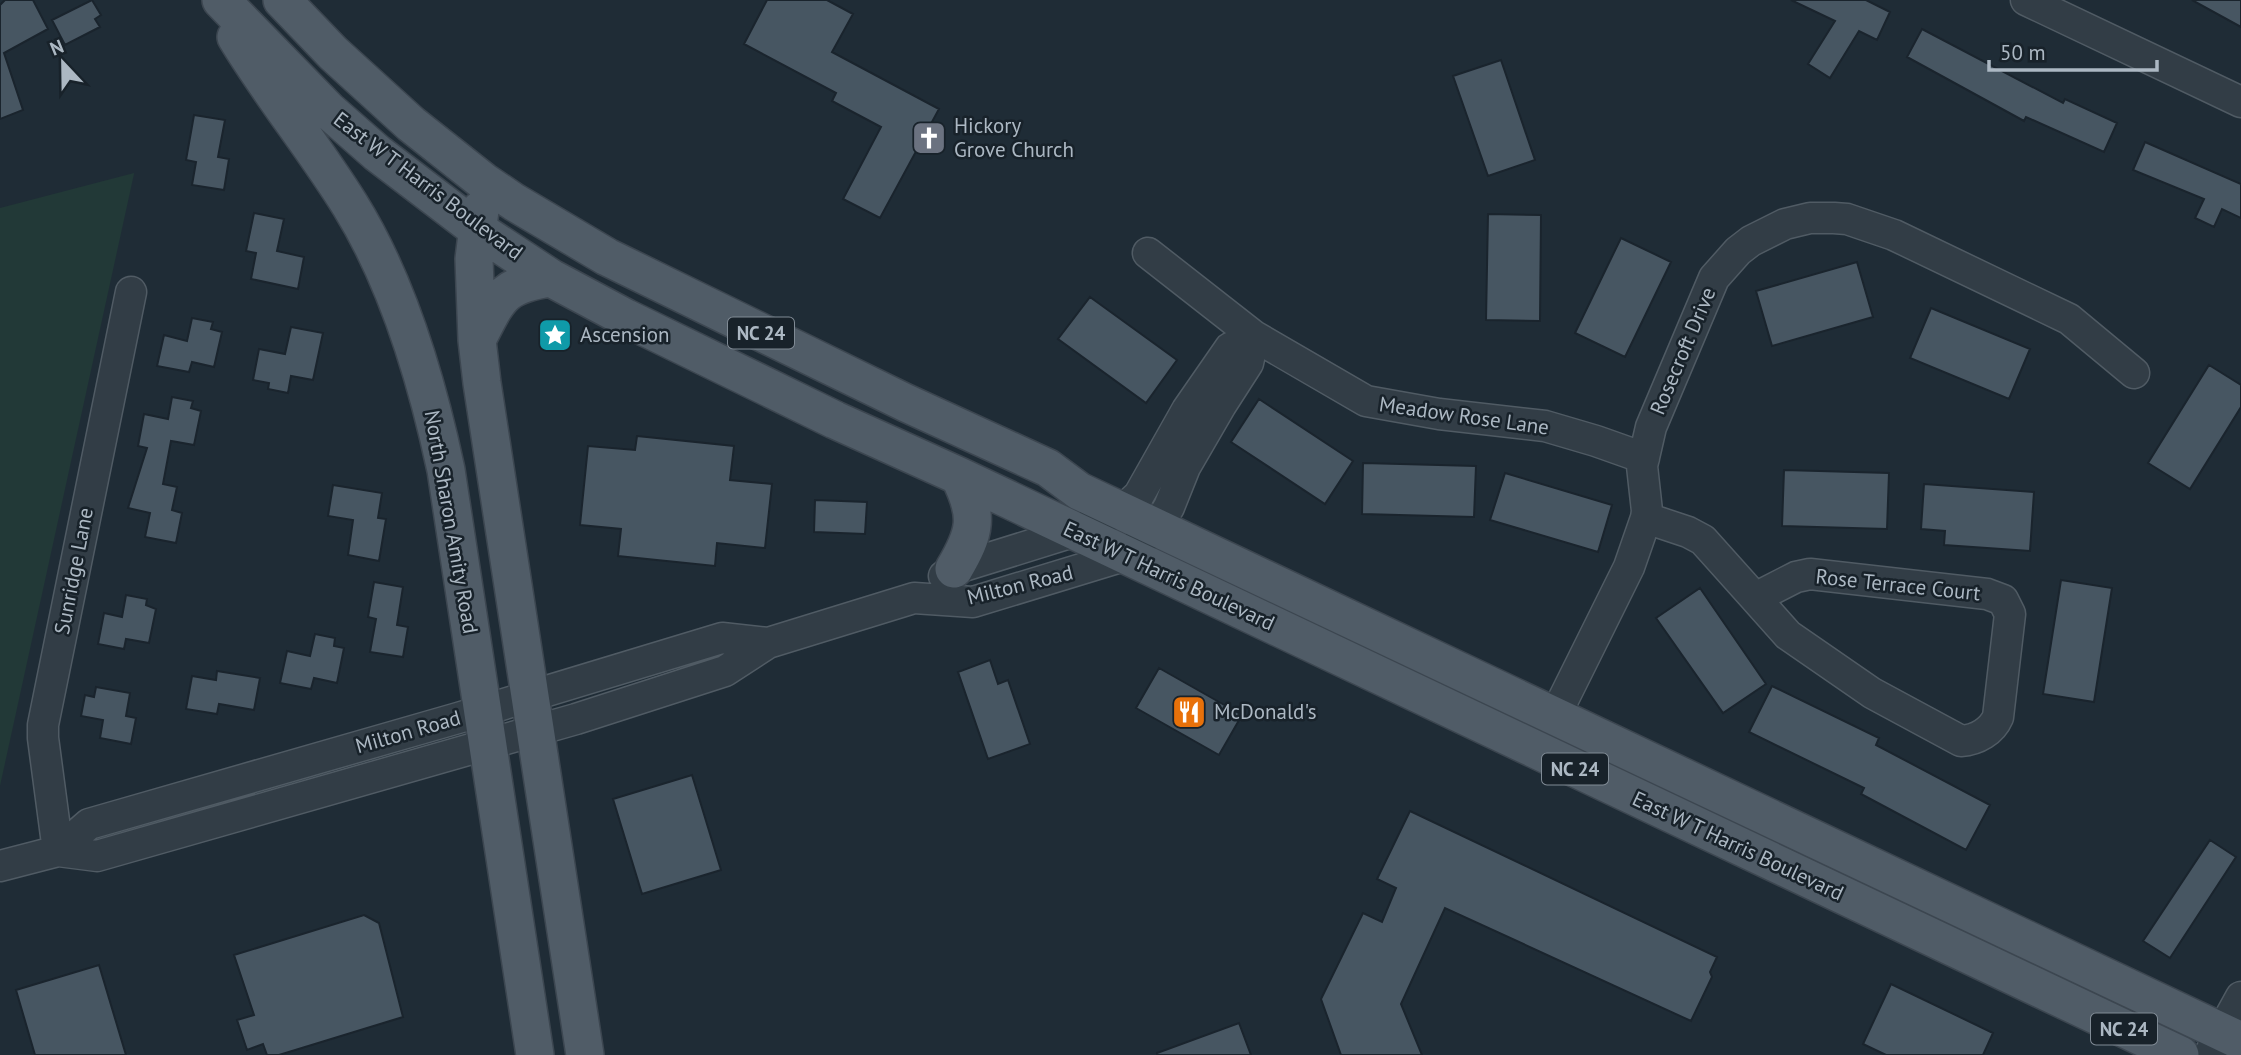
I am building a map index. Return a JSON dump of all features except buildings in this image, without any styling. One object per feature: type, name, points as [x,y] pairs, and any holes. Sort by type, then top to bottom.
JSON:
[{"type":"main road","name":"North Sharon Amity Road","points":[[213,0],[259,76],[351,207],[404,318],[425,381],[446,470],[535,1055]]},
{"type":"main road","name":"East W T Harris Boulevard","points":[[221,0],[328,110],[377,153],[478,230],[551,278],[626,318],[835,420],[2180,1055]]},
{"type":"main road","name":"East W T Harris Boulevard","points":[[282,0],[333,53],[401,115],[483,181],[607,257],[855,379],[1048,468],[1079,491],[1555,716],[2224,1042]]},
{"type":"main road","points":[[483,181],[474,259],[477,340],[584,1055]]},
{"type":"main road","points":[[477,340],[489,315],[513,287],[551,278]]},
{"type":"main road","points":[[954,569],[971,538],[973,522],[970,501],[959,477]]},
{"type":"street","points":[[2026,0],[2241,102]]},
{"type":"street","name":"Rosecroft Drive","points":[[1555,716],[1629,567],[1646,518],[1644,458],[1651,427],[1714,278],[1738,251],[1751,241],[1785,224],[1810,218],[1847,219],[1894,235],[2069,319],[2134,373]]},
{"type":"street","name":"Meadow Rose Lane","points":[[1148,253],[1254,336],[1366,401],[1439,414],[1545,426],[1644,458]]},
{"type":"street","name":"Sunridge Lane","points":[[58,851],[43,725],[131,292]]},
{"type":"street","points":[[1123,510],[1139,495],[1187,410],[1230,348],[1254,336]]},
{"type":"street","points":[[1124,556],[1157,527],[1169,507],[1185,467],[1248,363],[1254,336]]},
{"type":"street","name":"Milton Road","points":[[0,866],[58,851],[97,856],[533,713],[722,638],[768,643],[914,598],[954,569],[1073,532],[1123,510]]},
{"type":"street","name":"Rose Terrace Court","points":[[1646,518],[1688,531],[1703,540],[1788,635],[1872,693],[1961,741],[1980,736],[1995,725],[2010,614],[2003,600],[1987,594],[1810,574],[1796,577],[1755,598]]},
{"type":"street","name":"Milton Road","points":[[914,598],[972,602],[1124,556]]},
{"type":"street","points":[[2224,1042],[2241,997]]},
{"type":"green space","points":[[134,174],[0,786],[0,208]]},
{"type":"place","name":"Hickory Grove Church","points":[[929,138]]},
{"type":"place","name":"Ascension","points":[[555,335]]},
{"type":"place","name":"McDonald's","points":[[1189,712]]}]
